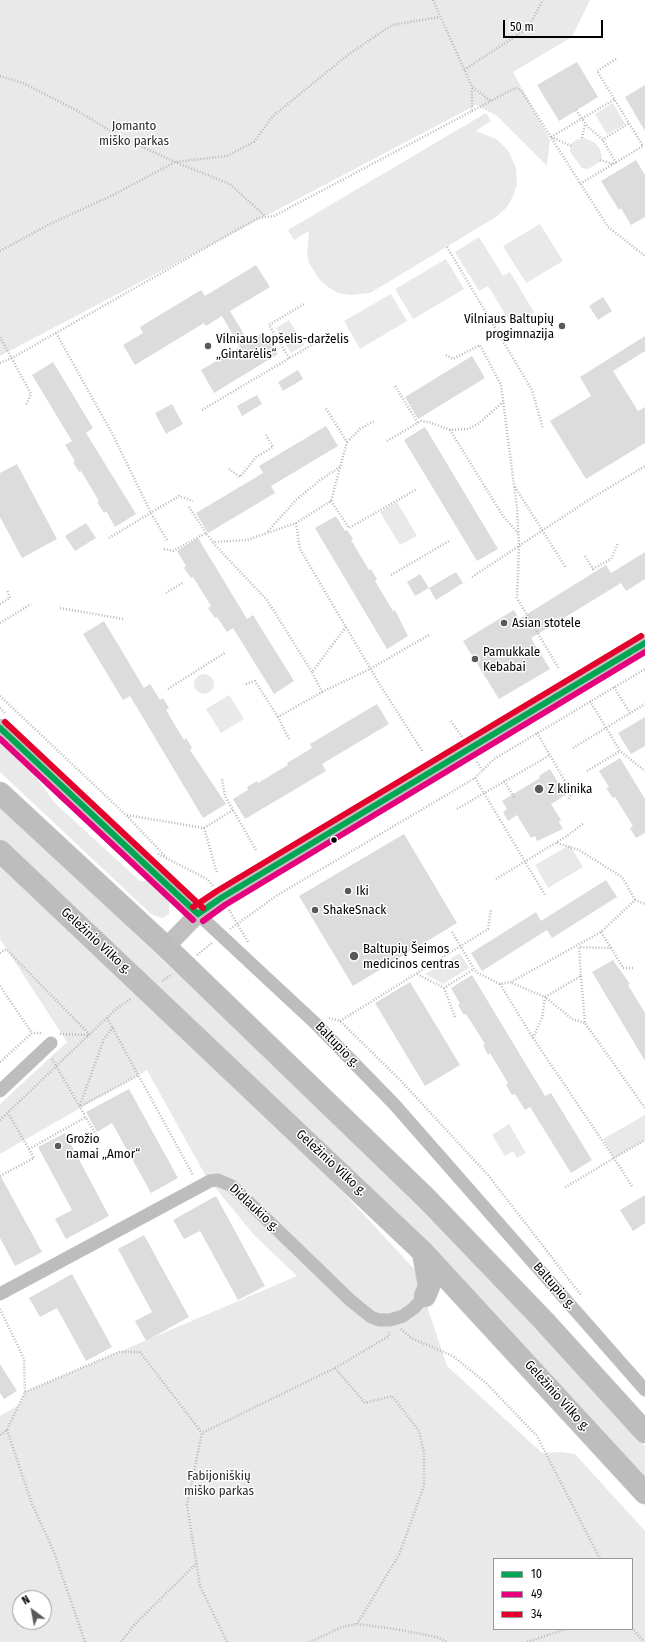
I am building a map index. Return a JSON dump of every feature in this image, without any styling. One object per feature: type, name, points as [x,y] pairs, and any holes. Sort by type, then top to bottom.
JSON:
[{"type":"highway","points":[[0,793],[184,964],[426,1198],[539,1315],[645,1432]]},
{"type":"highway","name":"Geležinio Vilko g.","points":[[0,851],[423,1252],[645,1492]]},
{"type":"highway","points":[[423,1252],[429,1286],[425,1296]]},
{"type":"highway","points":[[425,1296],[441,1293],[469,1300]]},
{"type":"street","points":[[166,947],[198,914],[221,898],[645,643]]},
{"type":"street","name":"Baltupio g.","points":[[0,728],[315,1023],[394,1104],[645,1390]]},
{"type":"street","points":[[0,1090],[48,1046]]},
{"type":"street","name":"Didlaukio g.","points":[[0,1294],[210,1181],[218,1180],[232,1186],[360,1310],[371,1317],[380,1320],[390,1320]]},
{"type":"street","points":[[390,1320],[403,1316],[414,1308],[425,1296]]},
{"type":"path","points":[[433,0],[472,87],[472,111]]},
{"type":"path","points":[[464,70],[528,28],[544,0]]},
{"type":"path","points":[[0,251],[48,225],[113,195],[175,162],[227,156],[254,142],[274,116],[349,54],[392,25],[440,17]]},
{"type":"path","points":[[580,184],[643,146],[598,71],[616,59]]},
{"type":"path","points":[[0,76],[23,83],[74,109],[119,136],[175,162],[230,184],[265,216]]},
{"type":"path","points":[[472,87],[491,100]]},
{"type":"path","points":[[0,363],[12,358],[258,218],[274,216],[515,88],[521,90],[580,184],[613,233],[645,256]]},
{"type":"path","points":[[551,137],[614,99]]},
{"type":"path","points":[[576,110],[585,124],[602,140],[615,163]]},
{"type":"path","points":[[602,140],[629,123]]},
{"type":"path","points":[[582,138],[585,124]]},
{"type":"path","points":[[551,137],[571,146]]},
{"type":"path","points":[[600,160],[615,163]]},
{"type":"path","points":[[447,247],[532,390],[543,429]]},
{"type":"path","points":[[289,358],[269,325],[304,304]]},
{"type":"path","points":[[56,333],[113,435],[151,513],[168,542]]},
{"type":"path","points":[[0,337],[31,394],[26,405]]},
{"type":"path","points":[[202,410],[324,337]]},
{"type":"path","points":[[446,355],[453,359],[480,345],[501,385],[514,487],[519,547],[517,598],[559,669]]},
{"type":"path","points":[[395,386],[418,423]]},
{"type":"path","points":[[387,441],[418,423],[429,422],[450,430],[468,429],[478,424],[503,402]]},
{"type":"path","points":[[325,408],[347,442]]},
{"type":"path","points":[[213,542],[247,540],[296,523],[331,501],[347,442],[360,429],[374,421]]},
{"type":"path","points":[[450,430],[503,516],[518,534]]},
{"type":"path","points":[[229,469],[240,477],[256,457],[273,447],[266,435]]},
{"type":"path","points":[[268,532],[296,500],[340,466]]},
{"type":"path","points":[[472,577],[543,530],[645,466]]},
{"type":"path","points":[[514,487],[566,568]]},
{"type":"path","points":[[331,501],[349,528],[417,489]]},
{"type":"path","points":[[109,538],[179,496],[193,501]]},
{"type":"path","points":[[190,507],[206,534],[267,600],[312,672],[322,692]]},
{"type":"path","points":[[296,523],[300,549],[370,669],[423,752]]},
{"type":"path","points":[[164,549],[173,551],[206,534]]},
{"type":"path","points":[[391,574],[449,541]]},
{"type":"path","points":[[585,556],[593,569],[611,559],[618,543]]},
{"type":"path","points":[[166,593],[184,582]]},
{"type":"path","points":[[0,604],[10,598],[7,590]]},
{"type":"path","points":[[0,622],[31,604]]},
{"type":"path","points":[[60,608],[123,619]]},
{"type":"path","points":[[312,672],[346,627]]},
{"type":"path","points":[[278,717],[322,692],[370,669],[429,635]]},
{"type":"path","points":[[168,689],[226,652]]},
{"type":"path","points":[[0,1120],[107,1018],[128,1000],[149,991],[237,922],[276,896],[475,778],[494,759],[645,669]]},
{"type":"path","points":[[246,684],[255,681],[278,717],[289,738]]},
{"type":"path","points":[[614,687],[630,713]]},
{"type":"path","points":[[0,696],[126,815],[167,858],[196,875],[207,879]]},
{"type":"path","points":[[590,701],[620,751],[645,771]]},
{"type":"path","points":[[573,748],[645,704]]},
{"type":"path","points":[[451,721],[457,730]]},
{"type":"path","points":[[537,733],[572,793],[569,798]]},
{"type":"path","points":[[587,771],[620,751]]},
{"type":"path","points":[[457,809],[550,755]]},
{"type":"path","points":[[475,778],[545,895]]},
{"type":"path","points":[[222,779],[225,796],[256,850]]},
{"type":"path","points":[[504,781],[514,797]]},
{"type":"path","points":[[126,815],[204,828],[233,810]]},
{"type":"path","points":[[496,880],[557,843],[584,823]]},
{"type":"path","points":[[204,828],[218,873]]},
{"type":"path","points":[[557,843],[579,850],[622,877],[635,900],[645,904]]},
{"type":"path","points":[[500,984],[511,982],[579,947],[601,932],[635,900]]},
{"type":"path","points":[[340,1021],[488,929],[490,910]]},
{"type":"path","points":[[452,932],[474,970],[500,984],[533,1038],[632,1186]]},
{"type":"path","points":[[601,932],[623,968],[634,968]]},
{"type":"path","points":[[579,947],[611,948]]},
{"type":"path","points":[[579,947],[585,1023],[645,1108]]},
{"type":"path","points":[[0,953],[6,949],[90,1035]]},
{"type":"path","points":[[444,988],[474,970]]},
{"type":"path","points":[[416,974],[444,988],[455,1017]]},
{"type":"path","points":[[545,997],[581,976]]},
{"type":"path","points":[[511,982],[545,997],[572,1019],[585,1023]]},
{"type":"path","points":[[0,986],[32,1034]]},
{"type":"path","points":[[533,1038],[542,1018],[545,997]]},
{"type":"path","points":[[324,1016],[340,1021],[401,1081],[488,1175],[578,1290],[584,1301]]},
{"type":"path","points":[[107,1018],[199,1187]]},
{"type":"path","points":[[80,1106],[104,1039],[113,1027]]},
{"type":"path","points":[[48,1046],[57,1066],[100,1140],[100,1145]]},
{"type":"path","points":[[80,1106],[139,1075]]},
{"type":"path","points":[[0,1176],[34,1158],[8,1113]]},
{"type":"path","points":[[29,1149],[86,1117]]},
{"type":"path","points":[[564,1188],[645,1140]]},
{"type":"path","points":[[0,1309],[24,1359],[25,1392],[7,1430],[0,1435]]},
{"type":"path","points":[[202,1433],[335,1368],[389,1336],[390,1320]]},
{"type":"path","points":[[390,1320],[411,1338],[452,1356],[486,1384],[537,1436],[599,1558]]},
{"type":"path","points":[[25,1392],[119,1352],[140,1352],[202,1433],[187,1505],[200,1586],[227,1642]]},
{"type":"path","points":[[335,1368],[365,1403],[392,1396],[419,1431],[424,1452],[424,1486],[399,1556],[356,1624]]},
{"type":"path","points":[[7,1430],[32,1504],[54,1552],[85,1642]]},
{"type":"path","points":[[121,1642],[135,1624],[196,1564]]},
{"type":"path","points":[[310,1642],[342,1627],[356,1624],[394,1629],[437,1638],[447,1642]]},
{"type":"path","points":[[633,1629],[644,1642]]},
{"type":"path","points":[[527,1642],[563,1630]]},
{"type":"green space","name":"Jomanto miško parkas","points":[[0,0],[590,0],[572,37],[513,72],[550,140],[547,166],[496,115],[476,105],[0,356]]},
{"type":"green space","points":[[613,103],[625,124],[607,134],[595,114]]},
{"type":"green space","points":[[486,113],[491,121],[476,131],[496,139],[504,146],[509,152],[516,168],[517,184],[507,207],[496,217],[370,293],[350,295],[338,293],[319,279],[309,263],[307,254],[309,231],[294,240],[288,230]]},
{"type":"green space","points":[[585,138],[595,143],[600,149],[602,157],[600,162],[588,169],[582,168],[570,152],[571,144],[576,140]]},
{"type":"green space","points":[[540,224],[563,261],[526,283],[503,246]]},
{"type":"green space","points":[[479,237],[503,276],[510,272],[534,312],[512,325],[488,286],[479,291],[455,252]]},
{"type":"green space","points":[[446,259],[464,289],[413,319],[395,289]]},
{"type":"green space","points":[[391,294],[407,321],[360,349],[344,321]]},
{"type":"green space","points":[[289,320],[304,345],[291,353],[276,328]]},
{"type":"green space","points":[[397,502],[417,536],[400,545],[380,512]]},
{"type":"green space","points":[[204,674],[211,677],[214,684],[211,691],[204,694],[197,691],[194,684],[197,677]]},
{"type":"green space","points":[[229,695],[244,719],[221,733],[206,709]]},
{"type":"green space","points":[[0,743],[35,776],[55,803],[140,881],[149,881],[170,901],[169,914],[162,918],[151,914],[0,772]]},
{"type":"green space","points":[[0,807],[408,1192],[547,1338],[645,1446],[645,1480],[76,910],[0,839]]},
{"type":"green space","points":[[570,845],[583,867],[548,888],[535,865]]},
{"type":"green space","name":"Fabijoniškių miško parkas","points":[[0,863],[329,1177],[415,1270],[447,1366],[542,1453],[561,1452],[575,1454],[645,1531],[645,1642],[0,1642],[0,1416],[19,1405],[25,1392],[297,1276],[254,1235],[205,1175],[147,1070],[0,1154],[0,1104],[67,1042],[0,939]]},
{"type":"green space","points":[[460,953],[469,968],[443,984],[425,974]]},
{"type":"green space","points":[[645,1115],[645,1140],[614,1158],[603,1139]]},
{"type":"green space","points":[[509,1124],[526,1153],[517,1158],[513,1151],[505,1156],[492,1135]]},
{"type":"building","points":[[577,62],[598,97],[559,121],[537,85]]},
{"type":"building","points":[[645,85],[645,131],[625,97]]},
{"type":"building","points":[[636,160],[645,175],[645,217],[631,225],[621,208],[619,210],[601,181]]},
{"type":"building","points":[[256,265],[270,287],[230,311],[245,336],[249,334],[252,339],[264,332],[278,354],[214,393],[201,370],[240,347],[222,316],[206,326],[204,323],[135,365],[123,345],[143,333],[140,327],[201,290],[205,296]]},
{"type":"building","points":[[603,297],[612,311],[598,320],[589,306]]},
{"type":"building","points":[[645,336],[645,351],[613,371],[638,411],[645,407],[645,443],[586,479],[550,421],[591,396],[580,377]]},
{"type":"building","points":[[472,356],[485,378],[418,419],[405,397]]},
{"type":"building","points":[[53,362],[93,428],[86,433],[136,514],[115,527],[106,511],[104,513],[97,502],[99,501],[81,471],[79,472],[73,462],[75,461],[65,445],[72,441],[32,375]]},
{"type":"building","points":[[298,370],[303,379],[283,391],[278,382]]},
{"type":"building","points":[[257,395],[262,404],[242,416],[237,406]]},
{"type":"building","points":[[172,404],[183,424],[166,434],[155,413]]},
{"type":"building","points":[[326,426],[338,446],[271,486],[275,493],[208,533],[196,513],[263,473],[259,466]]},
{"type":"building","points":[[425,427],[498,549],[477,561],[404,440]]},
{"type":"building","points":[[17,464],[57,539],[22,558],[0,517],[0,473]]},
{"type":"building","points":[[336,516],[345,531],[347,530],[353,539],[351,540],[369,570],[371,569],[377,579],[375,581],[393,611],[395,610],[408,636],[387,649],[315,528]]},
{"type":"building","points":[[86,523],[96,538],[75,551],[65,536]]},
{"type":"building","points":[[198,538],[247,619],[253,615],[294,681],[274,694],[233,628],[227,632],[217,617],[215,618],[208,608],[211,606],[193,577],[191,578],[184,568],[186,566],[177,551]]},
{"type":"building","points":[[645,552],[645,579],[626,591],[621,583],[531,638],[550,669],[499,699],[463,641],[514,610],[519,619],[606,565],[611,573]]},
{"type":"building","points":[[456,572],[463,583],[436,600],[429,588]]},
{"type":"building","points":[[420,574],[429,588],[415,596],[407,582]]},
{"type":"building","points":[[104,621],[144,688],[150,684],[160,700],[163,698],[169,708],[166,710],[184,740],[186,738],[192,748],[190,750],[226,804],[203,818],[130,696],[123,700],[83,634]]},
{"type":"building","points":[[377,704],[389,724],[322,764],[326,771],[245,819],[233,799],[248,790],[247,787],[257,781],[258,783],[288,765],[287,763],[312,748],[310,744]]},
{"type":"building","points":[[645,717],[645,746],[631,754],[618,733]]},
{"type":"building","points":[[620,758],[645,799],[645,833],[636,838],[630,828],[633,826],[615,797],[613,798],[606,788],[609,787],[599,771]]},
{"type":"building","points":[[550,769],[566,795],[551,804],[561,820],[559,822],[563,829],[537,841],[535,836],[531,838],[517,815],[508,821],[503,812],[507,809],[502,801],[540,778],[539,776]]},
{"type":"building","points":[[404,834],[457,923],[353,986],[299,896]]},
{"type":"building","points":[[606,880],[617,897],[552,938],[547,930],[482,971],[471,953],[536,912],[541,921]]},
{"type":"building","points":[[613,960],[630,984],[628,985],[645,1013],[645,1061],[592,972]]},
{"type":"building","points":[[472,975],[545,1096],[551,1093],[592,1160],[571,1173],[530,1107],[525,1110],[515,1094],[512,1095],[506,1085],[508,1083],[490,1053],[488,1055],[483,1045],[485,1044],[466,1014],[464,1015],[458,1005],[460,1004],[451,988]]},
{"type":"building","points":[[410,982],[460,1065],[425,1086],[375,1003]]},
{"type":"building","points":[[129,1089],[178,1178],[151,1193],[112,1123],[97,1132],[86,1112]]},
{"type":"building","points":[[65,1133],[109,1216],[66,1239],[55,1219],[72,1210],[38,1147]]},
{"type":"building","points":[[0,1175],[42,1252],[15,1266],[0,1238]]},
{"type":"building","points":[[645,1195],[645,1223],[633,1231],[620,1210]]},
{"type":"building","points":[[216,1196],[265,1286],[238,1300],[200,1231],[184,1239],[173,1220]]},
{"type":"building","points":[[144,1235],[189,1317],[146,1341],[135,1321],[152,1312],[118,1249]]},
{"type":"building","points":[[72,1274],[112,1347],[86,1361],[57,1308],[40,1317],[29,1298]]},
{"type":"building","points":[[0,1364],[17,1391],[4,1399],[0,1393]]},
{"type":"transit line","name":"34","points":[[193,907],[217,891],[641,636]]},
{"type":"transit line","name":"10","points":[[198,914],[221,898],[645,643]]},
{"type":"transit line","name":"49","points":[[203,921],[225,905],[645,652]]},
{"type":"transit line","name":"34","points":[[5,722],[203,908]]},
{"type":"transit line","name":"10","points":[[0,728],[198,914]]},
{"type":"transit line","name":"49","points":[[0,739],[193,920]]},
{"type":"place","name":"Vilniaus Baltupių progimnazija","points":[[562,326]]},
{"type":"place","name":"Vilniaus lopšelis-darželis „Gintarėlis“","points":[[208,346]]},
{"type":"place","name":"Asian stotele","points":[[504,623]]},
{"type":"place","name":"Pamukkale Kebabai","points":[[475,659]]},
{"type":"place","name":"Z klinika","points":[[539,789]]},
{"type":"place","name":"Iki","points":[[348,891]]},
{"type":"place","name":"ShakeSnack","points":[[315,910]]},
{"type":"place","name":"Baltupių Šeimos medicinos centras","points":[[354,956]]},
{"type":"place","name":"Grožio namai „Amor“","points":[[58,1146]]}]
